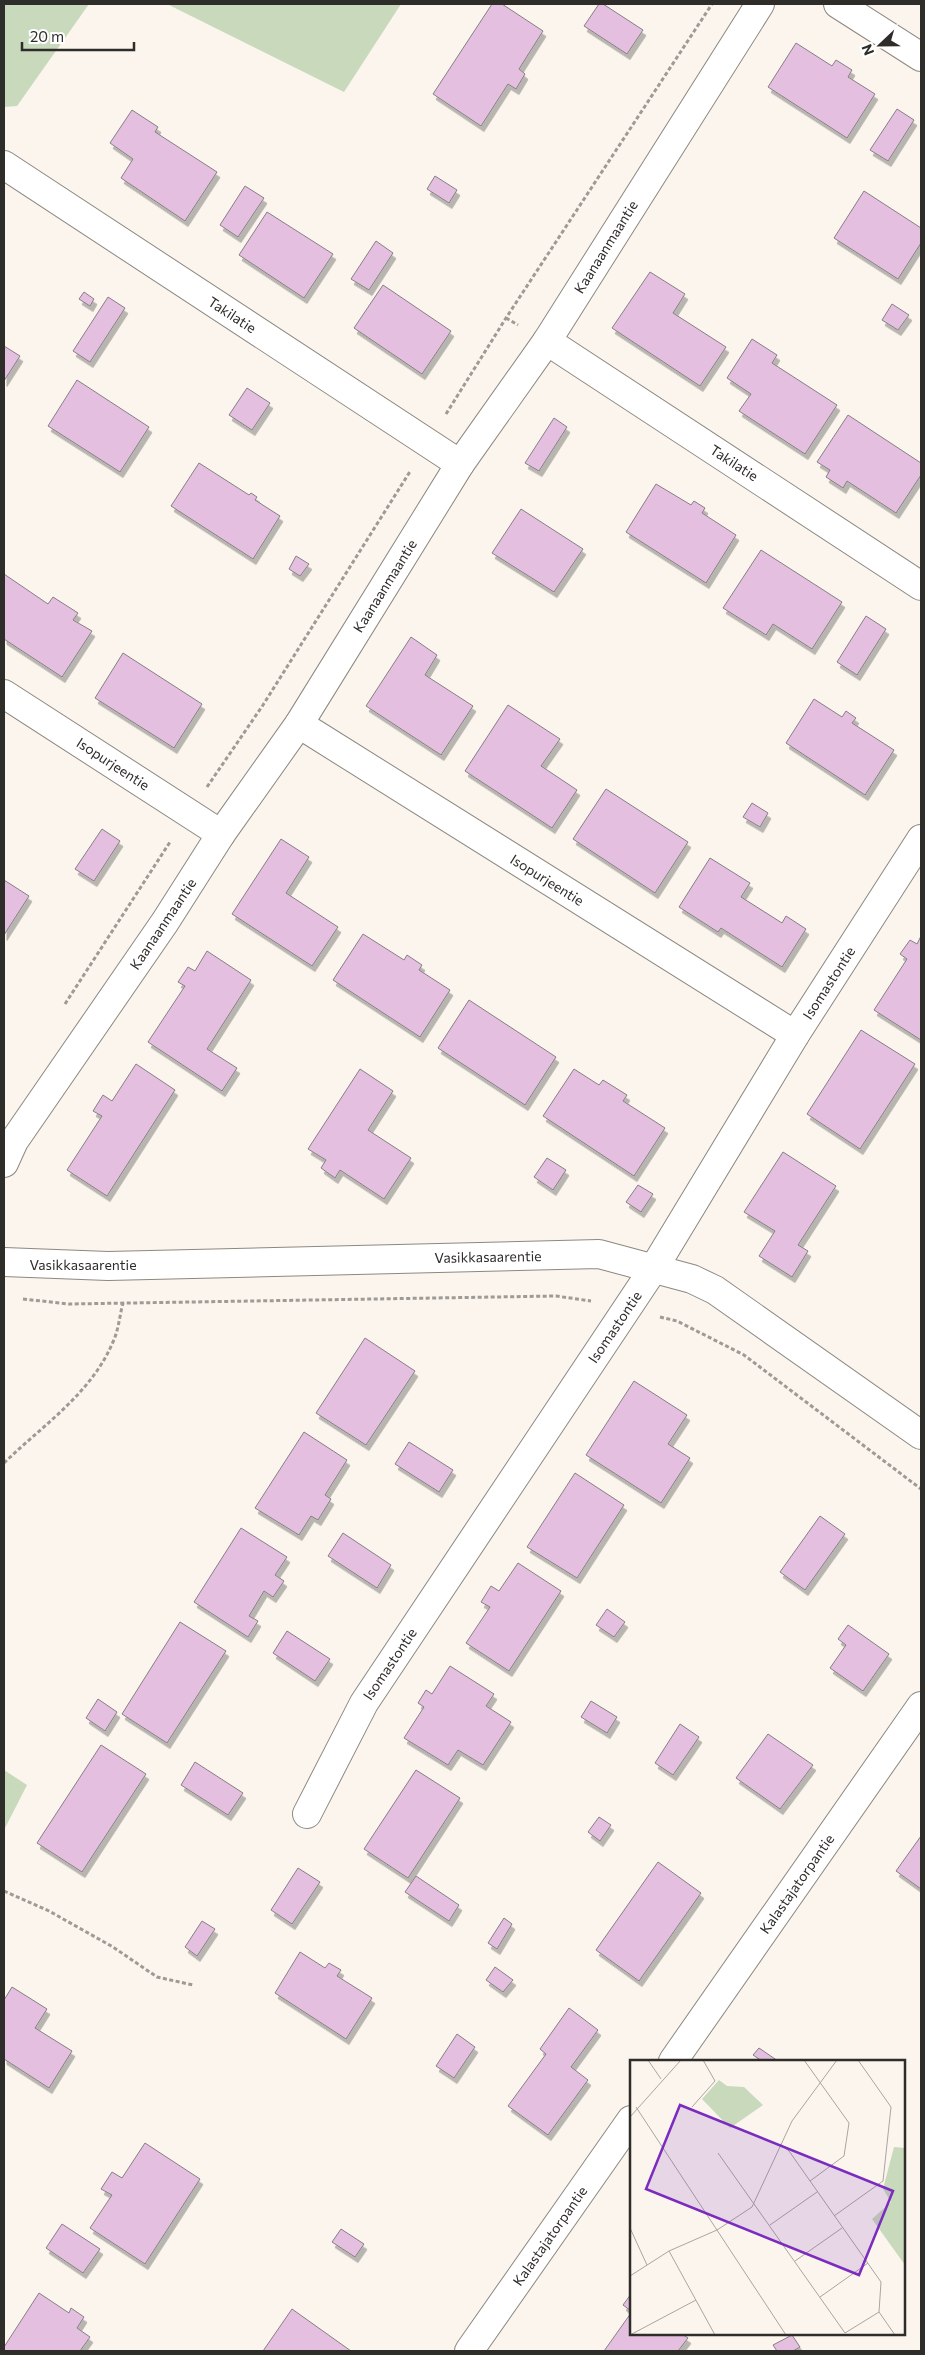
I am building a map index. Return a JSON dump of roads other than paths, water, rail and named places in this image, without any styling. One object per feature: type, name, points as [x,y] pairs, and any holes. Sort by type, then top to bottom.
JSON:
[{"type":"street","name":"Kaanaanmaantie","points":[[4,1163],[14,1142],[165,922],[222,834],[299,724],[460,464],[547,341],[760,4]]},
{"type":"street","points":[[838,4],[921,57]]},
{"type":"street","name":"Takilatie","points":[[4,164],[460,464]]},
{"type":"street","name":"Takilatie","points":[[547,341],[921,586]]},
{"type":"street","name":"Isopurjeentie","points":[[4,694],[222,834]]},
{"type":"street","name":"Isopurjeentie","points":[[299,724],[795,1035]]},
{"type":"street","name":"Isomastontie","points":[[307,1814],[364,1703],[654,1268],[795,1035],[921,839]]},
{"type":"street","name":"Vasikkasaarentie","points":[[4,1262],[108,1266],[598,1254],[692,1279],[715,1290],[921,1435]]},
{"type":"street","name":"Kalastajatorpantie","points":[[674,2060],[921,1706]]},
{"type":"street","name":"Kalastajatorpantie","points":[[469,2351],[630,2121]]}]
